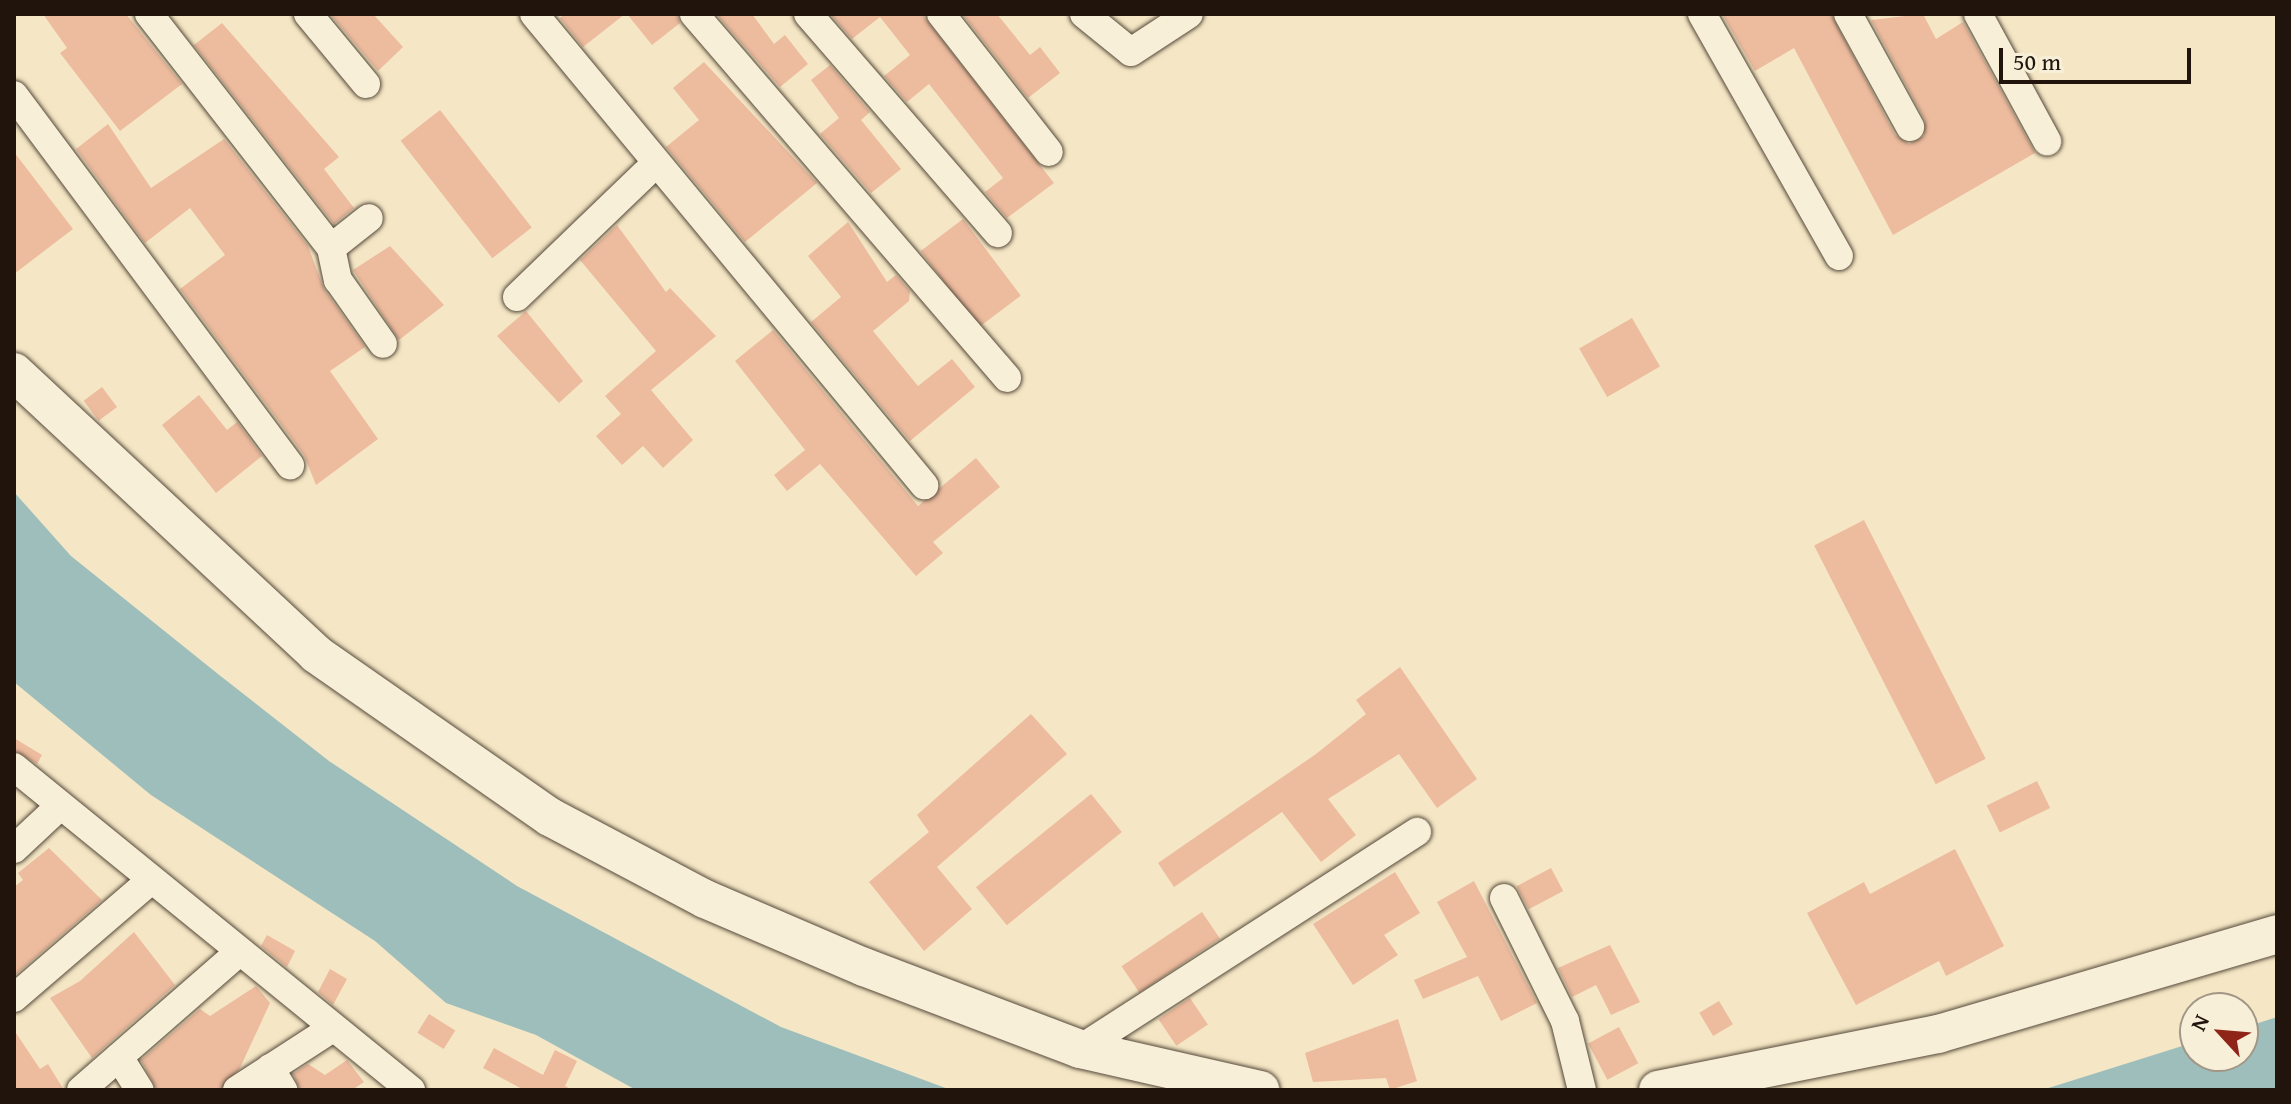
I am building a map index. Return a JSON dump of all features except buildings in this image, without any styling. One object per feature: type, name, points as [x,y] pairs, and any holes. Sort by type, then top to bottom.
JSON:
[{"type":"street","points":[[149,14],[331,248],[338,280],[383,344]]},
{"type":"street","points":[[308,14],[366,84]]},
{"type":"street","points":[[694,14],[1007,378]]},
{"type":"street","points":[[808,14],[998,233]]},
{"type":"street","points":[[941,14],[1049,152]]},
{"type":"street","points":[[1084,14],[1131,52],[1189,14]]},
{"type":"street","points":[[1702,14],[1839,256]]},
{"type":"street","points":[[1848,14],[1910,127]]},
{"type":"street","points":[[1978,14],[2047,141]]},
{"type":"street","points":[[543,17],[655,164],[924,485]]},
{"type":"street","points":[[14,95],[290,465]]},
{"type":"street","points":[[517,297],[655,164]]},
{"type":"street","points":[[331,248],[369,218]]},
{"type":"street","points":[[14,372],[316,654],[550,817],[705,899],[1080,1049],[1260,1090]]},
{"type":"street","points":[[14,767],[149,882],[411,1090]]},
{"type":"street","points":[[14,849],[60,806]]},
{"type":"street","points":[[1080,1049],[1417,832]]},
{"type":"street","points":[[14,998],[149,882]]},
{"type":"street","points":[[1504,898],[1565,1021],[1582,1090]]},
{"type":"street","points":[[1658,1090],[1938,1034],[2277,934]]},
{"type":"street","points":[[81,1090],[238,953]]},
{"type":"street","points":[[237,1090],[276,1079],[333,1028]]},
{"type":"street","points":[[119,1057],[140,1090]]},
{"type":"water","points":[[14,492],[71,556],[329,761],[517,886],[781,1027],[951,1090],[636,1090],[536,1035],[446,1003],[375,941],[151,795],[14,682]]},
{"type":"water","points":[[2277,1017],[2277,1090],[2042,1090],[2179,1047],[2179,1072],[2259,1072],[2259,1023]]}]
